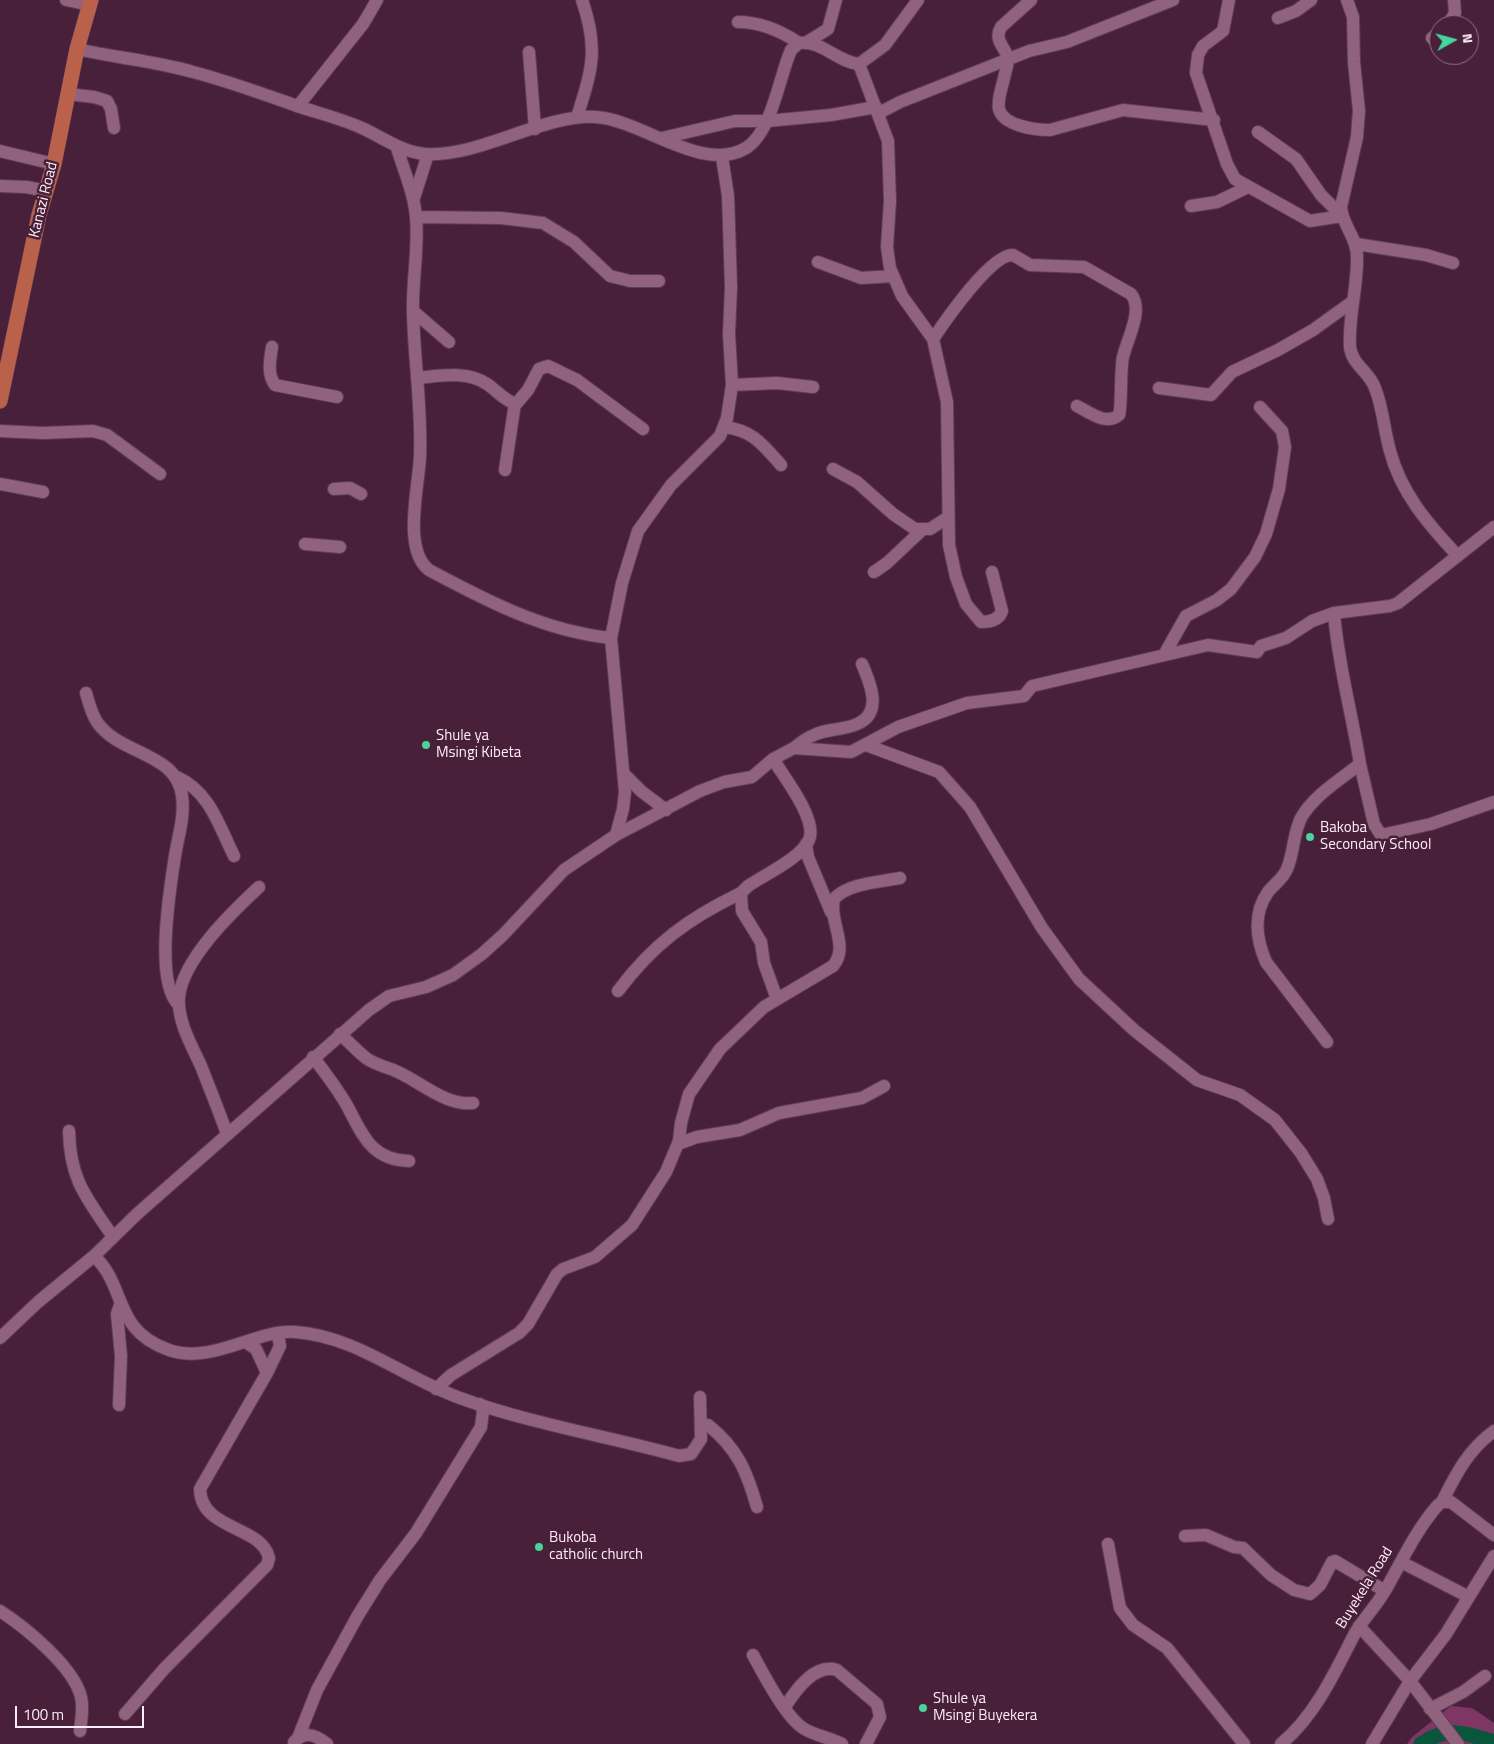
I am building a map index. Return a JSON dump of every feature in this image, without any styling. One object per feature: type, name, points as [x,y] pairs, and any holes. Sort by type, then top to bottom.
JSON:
[{"type":"main road","name":"Kanazi Road","points":[[0,401],[2,383],[39,215],[54,164],[78,49],[91,3]]},
{"type":"street","points":[[66,0],[91,3]]},
{"type":"street","points":[[298,106],[362,24],[377,0]]},
{"type":"street","points":[[577,117],[591,72],[594,54],[592,36],[582,0]]},
{"type":"street","points":[[78,49],[193,72],[362,128],[397,148],[428,154],[462,150],[577,117],[597,117],[616,122],[692,150],[722,156],[745,149],[754,142],[767,121],[791,50],[828,29],[836,0]]},
{"type":"street","points":[[738,22],[764,26],[826,49],[848,63],[860,64],[885,45],[918,0]]},
{"type":"street","points":[[1031,0],[999,31],[998,38],[1008,60],[999,103],[1000,112],[1006,119],[1015,123],[1050,130],[1115,111],[1131,110],[1214,120]]},
{"type":"street","points":[[662,138],[735,121],[767,121],[877,110],[1028,51],[1067,42],[1173,0]]},
{"type":"street","points":[[1229,0],[1223,31],[1203,46],[1196,65],[1198,83],[1214,120],[1231,174],[1239,183],[1310,220],[1342,216]]},
{"type":"street","points":[[1278,18],[1296,11],[1311,0]]},
{"type":"street","points":[[1342,216],[1342,201],[1357,137],[1359,111],[1354,62],[1354,17],[1347,0]]},
{"type":"street","points":[[1453,15],[1454,0]]},
{"type":"street","points":[[529,52],[535,129]]},
{"type":"street","points":[[860,64],[877,110],[888,149],[890,201],[887,247],[893,276],[902,296],[933,339],[947,402],[948,538],[956,577],[969,610],[981,622],[995,620],[1002,611],[992,572]]},
{"type":"street","points":[[68,94],[94,97],[107,101],[111,110],[114,128]]},
{"type":"street","points":[[1258,132],[1296,159],[1327,204],[1342,216],[1356,244],[1357,256],[1352,302],[1351,354],[1356,363],[1368,374],[1376,388],[1396,471],[1415,506],[1457,555]]},
{"type":"street","points":[[397,148],[414,201],[416,217],[413,311],[420,457],[415,521],[417,550],[423,565],[509,611],[534,621],[583,635],[611,638]]},
{"type":"street","points":[[0,151],[54,164]]},
{"type":"street","points":[[414,201],[418,181],[428,154]]},
{"type":"street","points":[[616,835],[624,810],[624,774],[611,638],[622,583],[638,531],[671,485],[720,436],[724,427],[732,385],[728,196],[722,156]]},
{"type":"street","points":[[0,186],[26,187],[47,191]]},
{"type":"street","points":[[1192,206],[1217,202],[1248,187]]},
{"type":"street","points":[[416,217],[501,218],[542,223],[574,242],[610,276],[620,280],[659,281]]},
{"type":"street","points":[[1356,244],[1426,255],[1454,263]]},
{"type":"street","points":[[933,339],[950,312],[990,267],[1005,256],[1013,254],[1025,264],[1036,266],[1069,265],[1089,268],[1130,294],[1135,300],[1136,311],[1121,368],[1118,414],[1114,418],[1103,418],[1077,406]]},
{"type":"street","points":[[818,262],[856,277],[872,279],[893,276]]},
{"type":"street","points":[[1159,388],[1204,395],[1212,394],[1232,372],[1278,350],[1313,330],[1352,302]]},
{"type":"street","points":[[413,311],[449,342]]},
{"type":"street","points":[[272,347],[270,370],[272,381],[275,385],[336,397]]},
{"type":"street","points":[[515,403],[519,403],[539,369],[548,366],[577,380],[643,429]]},
{"type":"street","points":[[417,378],[448,375],[470,377],[486,383],[515,403]]},
{"type":"street","points":[[732,385],[777,383],[813,387]]},
{"type":"street","points":[[506,470],[515,403]]},
{"type":"street","points":[[1164,655],[1186,616],[1217,600],[1232,588],[1256,557],[1266,534],[1279,490],[1285,447],[1282,431],[1260,408]]},
{"type":"street","points":[[724,427],[740,429],[749,434],[781,465]]},
{"type":"street","points":[[0,431],[43,433],[94,431],[107,435],[160,474]]},
{"type":"street","points":[[833,469],[858,482],[909,526],[922,530],[933,528],[947,518]]},
{"type":"street","points":[[0,484],[43,492]]},
{"type":"street","points":[[334,489],[354,488],[362,494]]},
{"type":"street","points":[[794,748],[842,753],[851,752],[898,727],[967,703],[1024,696],[1032,686],[1208,645],[1257,652],[1261,646],[1286,638],[1312,622],[1334,613],[1398,603],[1494,527]]},
{"type":"street","points":[[874,572],[887,563],[922,530]]},
{"type":"street","points":[[304,544],[340,547]]},
{"type":"street","points":[[1334,613],[1342,682],[1355,730],[1360,764],[1374,824],[1381,835],[1431,824],[1494,802]]},
{"type":"street","points":[[0,1338],[38,1302],[94,1256],[340,1034],[389,996],[435,984],[470,963],[503,935],[564,870],[616,835],[712,786],[752,776],[772,759],[794,748],[815,734],[850,727],[866,718],[872,709],[873,696],[862,664]]},
{"type":"street","points":[[86,693],[97,722],[108,734],[172,771],[177,777],[190,783],[210,806],[234,856]]},
{"type":"street","points":[[866,745],[939,772],[970,808],[1042,928],[1079,979],[1134,1030],[1197,1080],[1240,1095],[1275,1120],[1301,1153],[1317,1179],[1324,1198],[1328,1219]]},
{"type":"street","points":[[618,991],[638,964],[663,940],[709,909],[741,894],[748,886],[782,864],[806,844],[811,832],[809,818],[772,759]]},
{"type":"street","points":[[1327,1042],[1266,962],[1261,951],[1257,920],[1266,894],[1283,877],[1287,869],[1302,817],[1323,794],[1360,764]]},
{"type":"street","points":[[624,774],[640,791],[666,810]]},
{"type":"street","points":[[177,777],[183,807],[170,890],[165,943],[170,989],[173,999],[180,1005]]},
{"type":"street","points":[[436,1388],[451,1375],[520,1333],[528,1324],[557,1274],[563,1269],[595,1258],[632,1226],[666,1172],[678,1144],[685,1105],[696,1082],[735,1032],[759,1011],[836,962],[840,950],[834,920],[808,856],[806,844]]},
{"type":"street","points":[[834,920],[834,900],[842,892],[900,878]]},
{"type":"street","points":[[227,1134],[180,1015],[182,985],[189,969],[225,918],[259,888]]},
{"type":"street","points":[[741,894],[742,911],[761,942],[764,963],[777,999]]},
{"type":"street","points":[[340,1034],[367,1059],[398,1072],[450,1100],[460,1103],[473,1102]]},
{"type":"street","points":[[313,1057],[344,1100],[369,1145],[393,1161],[409,1161]]},
{"type":"street","points":[[678,1144],[697,1138],[740,1130],[779,1113],[862,1098],[884,1086]]},
{"type":"street","points":[[69,1131],[71,1162],[75,1177],[92,1208],[113,1238]]},
{"type":"street","points":[[94,1256],[103,1266],[120,1305],[135,1328],[149,1340],[171,1351],[198,1353],[247,1343],[278,1334],[295,1332],[356,1347],[436,1388],[480,1404],[679,1456],[691,1454],[697,1448],[701,1439],[700,1397]]},
{"type":"street","points":[[119,1405],[121,1356],[117,1314],[120,1305]]},
{"type":"street","points":[[125,1714],[164,1669],[267,1565],[270,1558],[264,1546],[224,1524],[208,1512],[202,1505],[200,1489],[267,1373],[280,1346],[278,1334]]},
{"type":"street","points":[[247,1343],[256,1350],[267,1373]]},
{"type":"street","points":[[295,1741],[317,1690],[357,1617],[380,1580],[416,1533],[481,1427],[484,1411],[480,1404]]},
{"type":"street","points":[[702,1426],[708,1425],[732,1447],[747,1474],[757,1507]]},
{"type":"street","name":"Buyekela Road","points":[[1281,1744],[1300,1727],[1329,1682],[1359,1626],[1385,1591],[1431,1513],[1442,1502],[1466,1458],[1478,1442],[1494,1431]]},
{"type":"street","points":[[1442,1502],[1451,1502],[1462,1508],[1494,1535]]},
{"type":"street","points":[[1185,1536],[1206,1535],[1234,1547],[1243,1548],[1271,1575],[1294,1590],[1310,1594],[1320,1585],[1332,1562],[1335,1561],[1385,1591]]},
{"type":"street","points":[[1108,1544],[1120,1608],[1126,1617],[1164,1645],[1244,1744]]},
{"type":"street","points":[[1372,1744],[1410,1681],[1432,1654],[1494,1556]]},
{"type":"street","points":[[1401,1562],[1469,1598]]},
{"type":"street","points":[[0,1612],[45,1646],[69,1676],[81,1696],[80,1732]]},
{"type":"street","points":[[1359,1626],[1410,1681],[1456,1742]]},
{"type":"street","points":[[752,1655],[792,1718],[802,1728],[842,1744]]},
{"type":"street","points":[[785,1707],[802,1682],[827,1670],[837,1670],[877,1704],[880,1717],[866,1744]]},
{"type":"street","points":[[1432,1712],[1485,1676]]},
{"type":"street","points":[[295,1741],[314,1735],[327,1744]]},
{"type":"shaded area","points":[[1451,1706],[1472,1708],[1494,1723],[1494,1744],[1407,1744],[1412,1737]]},
{"type":"waterway","points":[[1421,1744],[1430,1738],[1448,1733],[1465,1734],[1494,1742]]},
{"type":"place","name":"Shule ya Msingi Kibeta","points":[[426,745]]},
{"type":"place","name":"Bakoba Secondary School","points":[[1310,837]]},
{"type":"place","name":"Bukoba catholic church","points":[[539,1547]]},
{"type":"place","name":"Shule ya Msingi Buyekera","points":[[923,1708]]}]
